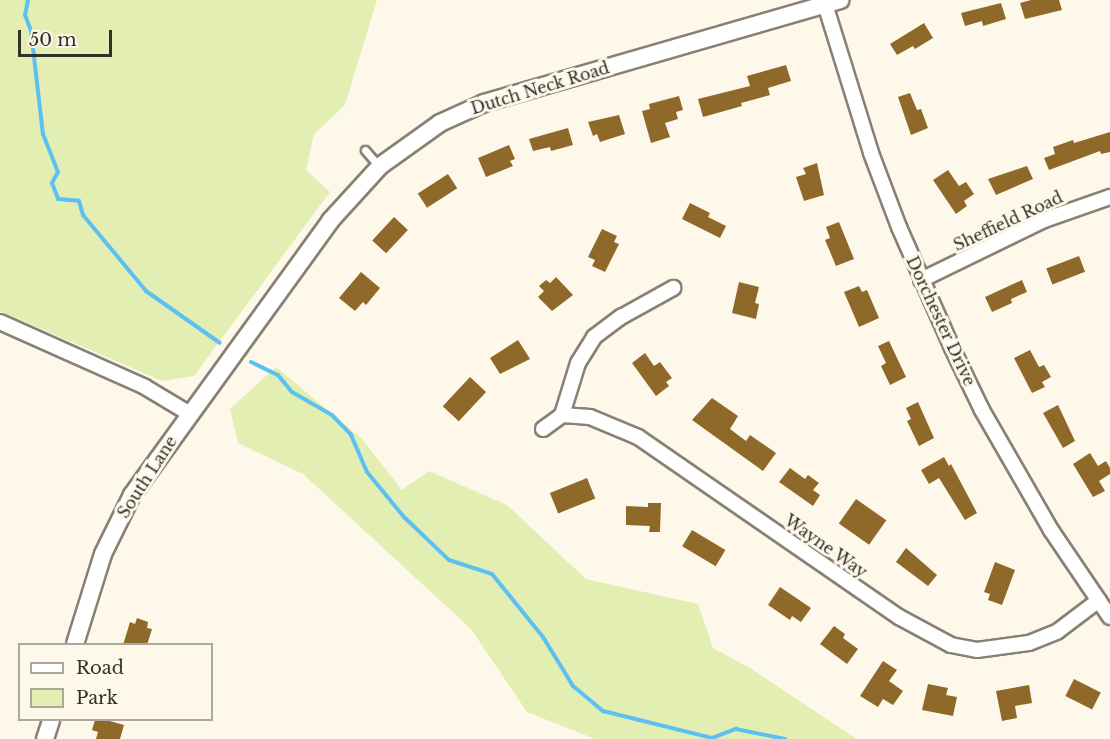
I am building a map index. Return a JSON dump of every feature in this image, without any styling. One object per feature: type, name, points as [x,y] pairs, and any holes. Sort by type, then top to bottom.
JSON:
[{"type":"street","name":"Dutch Neck Road","points":[[190,414],[330,220],[380,166],[440,123],[484,103],[829,1]]},
{"type":"street","name":"Dorchester Drive","points":[[829,1],[871,153],[921,280],[957,358],[1016,471],[1051,530],[1110,617]]},
{"type":"street","name":"Sheffield Road","points":[[921,280],[1044,220],[1110,197]]},
{"type":"street","points":[[543,429],[562,415],[578,363],[594,337],[615,320],[672,288]]},
{"type":"street","points":[[0,322],[145,387],[190,414]]},
{"type":"street","name":"South Lane","points":[[76,643],[103,554],[118,521],[132,495],[190,414]]},
{"type":"street","name":"Wayne Way","points":[[562,415],[603,420],[638,437],[899,617],[951,645],[977,650],[1029,643],[1058,631],[1099,600]]},
{"type":"street","points":[[45,739],[51,721]]},
{"type":"lane","points":[[365,150],[380,166]]},
{"type":"green space","points":[[0,0],[377,0],[345,105],[314,134],[306,170],[330,192],[194,376],[162,381],[0,311]]},
{"type":"green space","points":[[276,367],[361,438],[402,490],[429,471],[507,505],[586,579],[698,604],[713,648],[750,668],[857,739],[595,739],[527,712],[471,629],[303,474],[238,443],[230,409]]},
{"type":"building","points":[[1031,0],[1059,0],[1062,10],[1025,19],[1020,3]]},
{"type":"building","points":[[1001,3],[1006,19],[983,26],[982,21],[965,26],[961,13]]},
{"type":"building","points":[[924,23],[933,38],[915,49],[913,46],[897,55],[890,44]]},
{"type":"building","points":[[786,65],[791,81],[768,88],[770,95],[703,117],[698,99],[750,86],[747,76]]},
{"type":"building","points":[[910,93],[917,110],[921,109],[928,128],[911,135],[898,97]]},
{"type":"building","points":[[679,96],[683,110],[676,112],[678,119],[665,123],[670,137],[651,143],[642,111],[650,109],[649,104]]},
{"type":"building","points":[[619,115],[625,134],[600,142],[597,134],[593,136],[588,122]]},
{"type":"building","points":[[568,128],[573,145],[551,151],[550,147],[533,151],[529,139]]},
{"type":"building","points":[[1110,132],[1110,152],[1101,154],[1100,151],[1049,170],[1044,158],[1055,154],[1053,147]]},
{"type":"building","points":[[509,145],[515,159],[510,161],[513,166],[486,177],[478,158]]},
{"type":"building","points":[[817,163],[824,195],[804,201],[796,177],[806,174],[803,168]]},
{"type":"building","points":[[1027,166],[1033,179],[996,195],[988,179]]},
{"type":"building","points":[[948,170],[959,186],[966,182],[974,194],[964,201],[967,206],[956,214],[933,180]]},
{"type":"building","points":[[448,174],[457,188],[427,208],[418,194]]},
{"type":"building","points":[[690,203],[710,213],[708,217],[726,226],[720,238],[682,219]]},
{"type":"building","points":[[394,217],[408,230],[386,253],[372,240]]},
{"type":"building","points":[[839,222],[854,259],[836,266],[825,240],[830,238],[826,227]]},
{"type":"building","points":[[602,229],[617,236],[614,242],[619,244],[605,272],[592,266],[595,260],[588,257]]},
{"type":"building","points":[[1079,256],[1085,272],[1052,284],[1046,269]]},
{"type":"building","points":[[361,272],[380,288],[366,305],[363,302],[355,311],[339,298]]},
{"type":"building","points":[[556,277],[573,295],[552,311],[538,297],[544,291],[539,286],[546,280],[550,283]]},
{"type":"building","points":[[1022,280],[1027,292],[1011,299],[1012,303],[992,312],[985,297]]},
{"type":"building","points":[[739,282],[759,287],[755,303],[759,304],[756,319],[732,313]]},
{"type":"building","points":[[859,286],[862,292],[867,290],[879,318],[859,327],[844,292]]},
{"type":"building","points":[[518,340],[530,359],[500,374],[490,358]]},
{"type":"building","points":[[889,341],[906,377],[890,385],[881,366],[886,363],[878,346]]},
{"type":"building","points":[[1030,350],[1039,367],[1044,365],[1051,377],[1042,382],[1045,387],[1032,393],[1014,358]]},
{"type":"building","points":[[645,353],[654,366],[660,362],[672,378],[666,382],[669,386],[656,396],[632,363]]},
{"type":"building","points":[[470,377],[486,392],[459,421],[443,406]]},
{"type":"building","points":[[712,398],[738,416],[730,429],[746,441],[750,435],[776,453],[763,471],[692,420]]},
{"type":"building","points":[[918,402],[934,438],[919,446],[907,421],[911,419],[906,408]]},
{"type":"building","points":[[1058,405],[1075,441],[1063,448],[1043,413]]},
{"type":"building","points":[[1090,453],[1098,466],[1106,461],[1110,468],[1110,474],[1099,481],[1105,491],[1093,497],[1073,464]]},
{"type":"building","points":[[944,457],[949,466],[951,464],[977,513],[965,520],[939,478],[929,484],[921,470]]},
{"type":"building","points":[[790,468],[805,479],[808,475],[819,483],[813,490],[820,495],[813,506],[779,482]]},
{"type":"building","points":[[587,478],[595,498],[558,513],[550,493]]},
{"type":"building","points":[[856,499],[886,520],[869,545],[839,524]]},
{"type":"building","points":[[648,503],[661,503],[660,532],[649,532],[650,526],[626,525],[626,506],[648,507]]},
{"type":"building","points":[[692,530],[725,550],[716,566],[682,546]]},
{"type":"building","points":[[906,548],[937,575],[928,586],[896,562]]},
{"type":"building","points":[[995,562],[1015,570],[1002,605],[988,600],[990,594],[984,592]]},
{"type":"building","points":[[780,587],[811,608],[801,622],[792,616],[790,620],[768,605]]},
{"type":"building","points":[[137,618],[148,622],[147,628],[152,629],[148,643],[124,643],[130,622],[135,624]]},
{"type":"building","points":[[834,626],[845,634],[843,638],[858,649],[847,664],[820,644]]},
{"type":"building","points":[[883,661],[897,670],[889,681],[903,691],[893,705],[883,699],[878,707],[860,696]]},
{"type":"building","points":[[1074,679],[1101,693],[1092,710],[1065,696]]},
{"type":"building","points":[[928,684],[948,688],[946,695],[957,697],[953,716],[922,710]]},
{"type":"building","points":[[1029,685],[1032,703],[1015,706],[1017,718],[1002,721],[996,691]]},
{"type":"building","points":[[95,721],[110,721],[124,725],[120,739],[96,739],[98,732],[92,730]]},
{"type":"waterway","points":[[28,0],[25,15],[31,31],[43,134],[58,172],[52,183],[58,199],[79,201],[83,215],[146,291],[220,343]]},
{"type":"waterway","points":[[251,362],[278,375],[292,392],[332,415],[351,435],[367,472],[404,517],[449,560],[492,574],[543,637],[573,686],[603,711],[712,738],[736,729],[785,739]]}]
